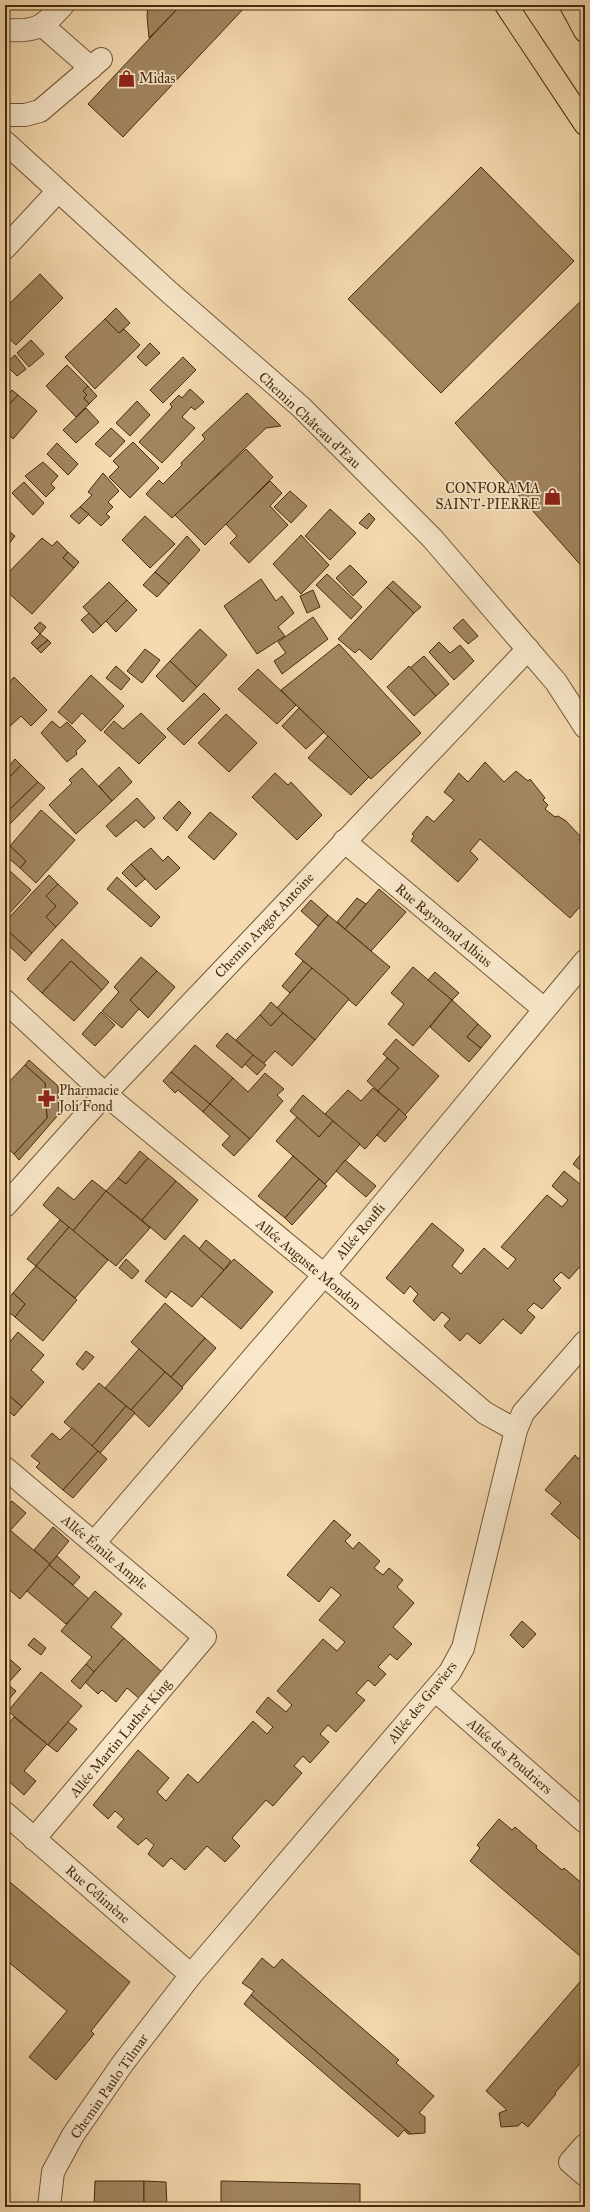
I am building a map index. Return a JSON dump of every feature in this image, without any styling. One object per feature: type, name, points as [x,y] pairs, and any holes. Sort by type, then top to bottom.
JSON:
[{"type":"highway","points":[[506,5],[585,124]]},
{"type":"highway","points":[[571,5],[585,31]]},
{"type":"street","points":[[5,30],[31,31],[42,25],[63,5]]},
{"type":"street","points":[[5,116],[40,111],[96,63],[42,25]]},
{"type":"street","name":"Chemin Château d'Eau","points":[[5,142],[169,292],[301,407],[432,538],[556,682],[585,727]]},
{"type":"street","points":[[5,248],[58,191]]},
{"type":"street","name":"Chemin Aragot Antoine","points":[[5,1206],[105,1094],[528,649]]},
{"type":"street","name":"Rue Raymond Albius","points":[[344,841],[544,1009]]},
{"type":"street","name":"Allée Roufli","points":[[94,1543],[324,1275],[585,961]]},
{"type":"street","name":"Allée Auguste Mondon","points":[[5,1001],[105,1094],[324,1275],[484,1413],[516,1430]]},
{"type":"street","name":"Allée des Graviers","points":[[191,1975],[450,1672],[463,1648],[516,1430],[523,1413],[585,1342]]},
{"type":"street","name":"Allée Émile Ample","points":[[5,1468],[205,1637]]},
{"type":"street","name":"Allée Martin Luther King","points":[[34,1839],[205,1637]]},
{"type":"street","name":"Allée des Poudriers","points":[[435,1690],[585,1822]]},
{"type":"street","name":"Rue Célimène","points":[[5,1813],[191,1975]]},
{"type":"street","name":"Chemin Paulo Tilmar","points":[[49,2207],[53,2172],[73,2135],[123,2063],[191,1975]]},
{"type":"street","points":[[585,2145],[570,2162],[585,2175]]},
{"type":"building","points":[[148,5],[181,5],[149,38],[147,16]]},
{"type":"building","points":[[181,5],[247,5],[123,137],[88,104]]},
{"type":"building","points":[[481,167],[574,261],[441,393],[348,299]]},
{"type":"building","points":[[40,274],[63,298],[16,345],[5,335],[5,308]]},
{"type":"building","name":"CONFORAMA SAINT-PIERRE","points":[[585,297],[585,570],[455,423]]},
{"type":"building","points":[[116,308],[130,323],[119,333],[105,319]]},
{"type":"building","points":[[105,319],[119,333],[124,329],[140,345],[95,389],[65,357]]},
{"type":"building","points":[[31,340],[44,354],[29,367],[17,353]]},
{"type":"building","points":[[150,343],[160,353],[146,366],[137,357]]},
{"type":"building","points":[[15,355],[26,369],[17,376],[5,364]]},
{"type":"building","points":[[183,357],[196,370],[163,403],[150,390]]},
{"type":"building","points":[[67,365],[88,386],[83,391],[87,395],[84,398],[89,404],[76,417],[46,386]]},
{"type":"building","points":[[88,386],[97,396],[89,404],[84,398],[87,395],[83,391]]},
{"type":"building","points":[[190,389],[204,402],[195,410],[191,407],[182,417],[195,428],[162,463],[139,442],[172,407],[170,404],[179,395],[182,398]]},
{"type":"building","points":[[12,390],[18,395],[5,409],[5,398]]},
{"type":"building","points":[[247,393],[281,426],[266,428],[172,518],[146,494],[159,480],[163,484],[182,465],[181,463],[205,439],[202,435]]},
{"type":"building","points":[[18,395],[37,411],[13,439],[5,431],[5,409]]},
{"type":"building","points":[[137,401],[150,415],[130,436],[116,423]]},
{"type":"building","points":[[86,408],[99,422],[76,443],[63,430]]},
{"type":"building","points":[[111,428],[125,441],[110,457],[95,444]]},
{"type":"building","points":[[133,442],[159,468],[130,498],[109,477],[119,467],[113,461]]},
{"type":"building","points":[[57,443],[78,464],[68,475],[47,454]]},
{"type":"building","points":[[246,449],[273,477],[205,545],[175,515]]},
{"type":"building","points":[[43,462],[58,476],[51,484],[55,488],[46,497],[25,476]]},
{"type":"building","points":[[103,473],[119,491],[108,502],[113,507],[106,514],[110,517],[101,526],[80,507],[92,495],[88,492]]},
{"type":"building","points":[[270,481],[282,493],[270,506],[288,525],[249,563],[230,543],[237,536],[226,524]]},
{"type":"building","points":[[24,482],[44,503],[33,515],[12,493]]},
{"type":"building","points":[[290,491],[307,506],[291,523],[274,507]]},
{"type":"building","points":[[80,507],[89,514],[79,524],[70,516]]},
{"type":"building","points":[[330,509],[356,533],[330,560],[305,536]]},
{"type":"building","points":[[369,513],[375,519],[367,529],[359,523]]},
{"type":"building","points":[[145,516],[175,544],[150,568],[122,540]]},
{"type":"building","points":[[5,528],[15,536],[5,549]]},
{"type":"building","points":[[301,535],[329,565],[301,594],[273,564]]},
{"type":"building","points":[[187,536],[200,550],[169,584],[155,572]]},
{"type":"building","points":[[42,538],[52,546],[57,541],[68,552],[63,558],[74,568],[32,614],[5,590],[5,576]]},
{"type":"building","points":[[68,552],[79,562],[74,568],[63,558]]},
{"type":"building","points":[[350,565],[367,582],[353,596],[336,578]]},
{"type":"building","points":[[155,572],[169,584],[157,597],[143,585]]},
{"type":"building","points":[[327,574],[362,607],[351,619],[316,585]]},
{"type":"building","points":[[261,579],[276,601],[282,596],[294,613],[278,627],[285,636],[257,654],[224,606]]},
{"type":"building","points":[[393,581],[421,607],[414,613],[387,587]]},
{"type":"building","points":[[109,582],[127,600],[101,626],[83,607]]},
{"type":"building","points":[[387,587],[414,613],[371,660],[359,649],[355,653],[338,639]]},
{"type":"building","points":[[313,590],[320,607],[307,613],[300,596]]},
{"type":"building","points":[[127,600],[137,610],[116,632],[106,621]]},
{"type":"building","points":[[89,613],[101,626],[93,633],[81,620]]},
{"type":"building","points":[[313,617],[328,639],[282,674],[274,661],[286,653],[278,642]]},
{"type":"building","points":[[463,619],[478,636],[468,644],[453,628]]},
{"type":"building","points":[[40,622],[46,627],[40,634],[34,628]]},
{"type":"building","points":[[200,629],[227,655],[197,687],[170,661]]},
{"type":"building","points":[[40,634],[48,640],[37,649],[31,643]]},
{"type":"building","points":[[48,640],[51,643],[41,653],[37,649]]},
{"type":"building","points":[[439,642],[450,653],[460,645],[474,661],[454,680],[429,652]]},
{"type":"building","points":[[339,644],[421,733],[371,779],[281,690]]},
{"type":"building","points":[[145,649],[160,660],[142,683],[127,671]]},
{"type":"building","points":[[424,656],[449,684],[436,696],[410,668]]},
{"type":"building","points":[[170,661],[197,687],[183,702],[156,676]]},
{"type":"building","points":[[116,666],[130,679],[121,690],[106,678]]},
{"type":"building","points":[[409,666],[436,696],[414,716],[387,687]]},
{"type":"building","points":[[258,669],[296,705],[277,724],[238,689]]},
{"type":"building","points":[[91,675],[124,706],[101,731],[82,713],[72,724],[58,712]]},
{"type":"building","points":[[14,677],[47,710],[31,726],[21,716],[8,728],[5,725],[5,687]]},
{"type":"building","points":[[204,693],[220,709],[184,745],[167,729]]},
{"type":"building","points":[[299,708],[324,732],[306,749],[282,726]]},
{"type":"building","points":[[141,713],[166,737],[139,764],[104,732],[114,721],[123,729]]},
{"type":"building","points":[[226,714],[257,743],[229,772],[198,743]]},
{"type":"building","points":[[52,721],[60,728],[67,722],[86,741],[76,751],[77,754],[67,762],[41,733]]},
{"type":"building","points":[[328,736],[369,777],[351,795],[308,758]]},
{"type":"building","points":[[15,759],[21,765],[5,782],[5,771]]},
{"type":"building","points":[[485,762],[504,782],[516,771],[528,781],[530,779],[545,798],[543,800],[548,805],[545,809],[555,817],[558,816],[566,821],[581,837],[579,840],[585,846],[585,901],[570,918],[480,839],[470,851],[478,859],[458,882],[411,841],[414,836],[412,834],[427,816],[434,822],[454,800],[444,792],[459,773],[468,782]]},
{"type":"building","points":[[21,765],[38,782],[6,813],[5,782]]},
{"type":"building","points":[[119,767],[132,782],[112,801],[99,786]]},
{"type":"building","points":[[82,768],[112,801],[76,834],[49,805],[72,783],[69,780]]},
{"type":"building","points":[[275,773],[288,785],[291,782],[322,815],[297,840],[252,797]]},
{"type":"building","points":[[38,782],[45,788],[10,824],[5,820],[5,812],[6,813]]},
{"type":"building","points":[[137,798],[155,818],[144,828],[136,820],[116,837],[106,826]]},
{"type":"building","points":[[179,801],[191,813],[177,831],[163,818]]},
{"type":"building","points":[[41,810],[75,840],[36,883],[20,868],[26,861],[10,846]]},
{"type":"building","points":[[210,812],[237,834],[214,860],[188,837]]},
{"type":"building","points":[[10,846],[26,861],[20,868],[5,855],[5,851]]},
{"type":"building","points":[[151,848],[163,861],[168,856],[180,868],[156,890],[131,864]]},
{"type":"building","points":[[131,864],[145,879],[136,887],[122,873]]},
{"type":"building","points":[[10,871],[31,890],[5,918],[5,877]]},
{"type":"building","points":[[49,875],[58,884],[46,896],[56,906],[46,917],[56,927],[32,953],[5,928],[5,922]]},
{"type":"building","points":[[117,877],[160,917],[151,927],[107,889]]},
{"type":"building","points":[[58,884],[78,903],[56,927],[46,917],[56,906],[46,896]]},
{"type":"building","points":[[379,889],[406,912],[371,951],[345,929]]},
{"type":"building","points":[[357,898],[366,904],[345,929],[337,922]]},
{"type":"building","points":[[311,900],[328,915],[318,926],[301,911]]},
{"type":"building","points":[[328,915],[390,967],[356,1006],[295,954]]},
{"type":"building","points":[[5,928],[32,953],[25,961],[5,942]]},
{"type":"building","points":[[62,939],[109,982],[102,990],[71,961],[42,993],[27,979]]},
{"type":"building","points":[[141,957],[157,971],[130,1000],[139,1009],[122,1028],[102,1011],[119,992],[114,987]]},
{"type":"building","points":[[71,961],[102,990],[74,1021],[42,993]]},
{"type":"building","points":[[303,961],[312,968],[290,993],[282,986]]},
{"type":"building","points":[[413,967],[452,1000],[413,1046],[388,1024],[404,1004],[391,993]]},
{"type":"building","points":[[312,968],[349,999],[315,1040],[277,1008]]},
{"type":"building","points":[[157,971],[175,987],[148,1018],[130,1000]]},
{"type":"building","points":[[435,972],[459,993],[452,1000],[428,980]]},
{"type":"building","points":[[452,1000],[478,1024],[467,1037],[481,1048],[469,1062],[430,1027]]},
{"type":"building","points":[[271,1002],[283,1013],[271,1026],[260,1015]]},
{"type":"building","points":[[101,1012],[115,1025],[95,1046],[82,1034]]},
{"type":"building","points":[[283,1013],[315,1040],[292,1066],[275,1051],[263,1064],[236,1040],[260,1015],[271,1026]]},
{"type":"building","points":[[478,1024],[491,1036],[481,1048],[467,1037]]},
{"type":"building","points":[[227,1033],[253,1055],[242,1068],[216,1046]]},
{"type":"building","points":[[396,1039],[439,1076],[405,1115],[378,1091],[399,1068],[383,1054]]},
{"type":"building","points":[[195,1045],[233,1078],[210,1104],[171,1072]]},
{"type":"building","points":[[253,1055],[266,1065],[257,1075],[245,1064]]},
{"type":"building","points":[[387,1058],[399,1068],[378,1091],[367,1081]]},
{"type":"building","points":[[29,1060],[58,1086],[59,1114],[19,1160],[14,1154],[47,1118],[45,1083],[25,1065]]},
{"type":"building","points":[[25,1065],[45,1083],[47,1118],[14,1154],[5,1146],[5,1086]]},
{"type":"building","points":[[171,1072],[210,1104],[203,1112],[178,1090],[175,1093],[163,1081]]},
{"type":"building","points":[[265,1073],[284,1089],[277,1095],[283,1101],[250,1139],[210,1104],[233,1078],[248,1092]]},
{"type":"building","points":[[373,1088],[399,1109],[365,1149],[325,1114],[348,1090],[361,1101]]},
{"type":"building","points":[[303,1095],[333,1121],[319,1137],[290,1111]]},
{"type":"building","points":[[210,1104],[250,1139],[234,1156],[222,1145],[230,1136],[203,1112]]},
{"type":"building","points":[[399,1109],[407,1117],[385,1142],[377,1135]]},
{"type":"building","points":[[297,1117],[319,1137],[333,1121],[360,1144],[325,1184],[276,1141]]},
{"type":"building","points":[[585,1149],[585,1174],[573,1164]]},
{"type":"building","points":[[140,1151],[148,1158],[126,1184],[118,1178]]},
{"type":"building","points":[[293,1156],[319,1179],[285,1218],[258,1196]]},
{"type":"building","points":[[148,1158],[176,1181],[142,1220],[106,1191],[118,1178],[126,1184]]},
{"type":"building","points":[[345,1160],[376,1186],[366,1197],[336,1171]]},
{"type":"building","points":[[564,1171],[581,1185],[585,1181],[585,1261],[569,1279],[561,1272],[553,1280],[561,1288],[542,1309],[534,1303],[527,1310],[535,1317],[521,1334],[503,1319],[480,1344],[467,1333],[460,1341],[444,1326],[450,1319],[442,1312],[434,1321],[413,1301],[418,1294],[410,1286],[404,1294],[386,1278],[432,1223],[464,1250],[452,1266],[461,1274],[484,1248],[508,1269],[516,1259],[501,1247],[547,1195],[562,1207],[568,1200],[552,1186]]},
{"type":"building","points":[[319,1179],[327,1186],[292,1225],[285,1218]]},
{"type":"building","points":[[92,1180],[106,1191],[73,1231],[43,1205],[58,1187],[74,1200]]},
{"type":"building","points":[[176,1181],[198,1200],[165,1240],[142,1220]]},
{"type":"building","points":[[106,1191],[150,1228],[116,1266],[73,1231]]},
{"type":"building","points":[[60,1220],[69,1227],[36,1266],[27,1259]]},
{"type":"building","points":[[69,1227],[108,1260],[75,1298],[36,1266]]},
{"type":"building","points":[[184,1235],[224,1270],[192,1307],[171,1291],[166,1298],[145,1281]]},
{"type":"building","points":[[206,1240],[231,1261],[224,1270],[199,1249]]},
{"type":"building","points":[[126,1259],[139,1271],[132,1279],[119,1268]]},
{"type":"building","points":[[234,1259],[273,1292],[241,1329],[201,1296]]},
{"type":"building","points":[[36,1266],[77,1300],[43,1341],[15,1317],[25,1304],[13,1293]]},
{"type":"building","points":[[13,1293],[25,1304],[15,1317],[5,1309],[5,1303]]},
{"type":"building","points":[[165,1303],[205,1338],[171,1377],[131,1342]]},
{"type":"building","points":[[18,1332],[44,1355],[31,1370],[44,1382],[22,1407],[5,1392],[5,1348]]},
{"type":"building","points":[[205,1338],[216,1348],[182,1387],[171,1377]]},
{"type":"building","points":[[139,1349],[165,1372],[131,1410],[105,1388]]},
{"type":"building","points":[[86,1351],[94,1357],[83,1370],[76,1364]]},
{"type":"building","points":[[165,1372],[183,1388],[149,1427],[131,1410]]},
{"type":"building","points":[[99,1383],[126,1406],[92,1446],[64,1422]]},
{"type":"building","points":[[5,1392],[22,1407],[14,1416],[5,1408]]},
{"type":"building","points":[[126,1406],[135,1413],[100,1453],[92,1446]]},
{"type":"building","points":[[72,1428],[98,1451],[63,1490],[36,1467],[40,1463],[31,1456],[52,1433],[60,1440]]},
{"type":"building","points":[[98,1451],[107,1459],[73,1498],[63,1490]]},
{"type":"building","points":[[585,1451],[585,1544],[551,1514],[561,1503],[545,1490],[575,1455],[578,1459]]},
{"type":"building","points":[[12,1501],[26,1513],[7,1534],[5,1532],[5,1509]]},
{"type":"building","points":[[334,1520],[351,1535],[345,1541],[353,1549],[359,1542],[380,1561],[374,1568],[383,1575],[389,1568],[403,1580],[397,1587],[414,1603],[393,1627],[412,1644],[397,1660],[390,1654],[378,1667],[386,1674],[375,1686],[368,1680],[356,1693],[365,1700],[336,1732],[328,1725],[320,1734],[329,1742],[310,1763],[303,1756],[294,1766],[302,1773],[273,1806],[266,1800],[232,1838],[240,1846],[225,1862],[207,1846],[185,1870],[171,1858],[163,1867],[148,1854],[154,1845],[146,1838],[138,1845],[117,1827],[124,1819],[115,1811],[108,1819],[93,1805],[138,1750],[169,1778],[157,1792],[166,1801],[188,1774],[198,1783],[253,1721],[267,1734],[273,1727],[256,1712],[268,1697],[286,1712],[292,1705],[277,1691],[323,1639],[337,1651],[345,1642],[319,1620],[341,1595],[331,1587],[319,1602],[287,1575]]},
{"type":"building","points":[[53,1527],[69,1541],[50,1564],[34,1550]]},
{"type":"building","points":[[11,1531],[50,1564],[20,1599],[5,1586],[5,1537]]},
{"type":"building","points":[[57,1556],[80,1577],[73,1585],[49,1565]]},
{"type":"building","points":[[49,1565],[89,1599],[66,1624],[27,1591]]},
{"type":"building","points":[[95,1591],[122,1614],[111,1627],[124,1638],[94,1672],[86,1664],[92,1657],[61,1631]]},
{"type":"building","points":[[522,1621],[536,1634],[523,1648],[510,1635]]},
{"type":"building","points":[[34,1638],[46,1648],[41,1655],[28,1645]]},
{"type":"building","points":[[124,1638],[162,1672],[140,1699],[127,1688],[116,1702],[102,1690],[98,1694],[85,1682]]},
{"type":"building","points":[[5,1655],[21,1669],[7,1684],[16,1691],[5,1704]]},
{"type":"building","points":[[86,1664],[94,1672],[80,1689],[71,1681]]},
{"type":"building","points":[[41,1672],[82,1706],[48,1745],[8,1711]]},
{"type":"building","points":[[14,1717],[47,1744],[24,1771],[36,1781],[24,1795],[5,1778],[5,1728]]},
{"type":"building","points":[[68,1722],[77,1729],[57,1752],[48,1745]]},
{"type":"building","points":[[499,1819],[512,1830],[515,1827],[537,1846],[536,1848],[562,1870],[564,1868],[585,1886],[585,1950],[580,1956],[470,1861],[480,1848],[477,1845]]},
{"type":"building","points":[[5,1878],[130,1982],[91,2031],[94,2034],[56,2080],[29,2057],[67,2011],[5,1959]]},
{"type":"building","points":[[262,1958],[274,1968],[282,1959],[399,2060],[396,2063],[434,2096],[419,2113],[425,2117],[425,2133],[411,2134],[251,1995],[254,1991],[242,1983]]},
{"type":"building","points":[[585,1976],[585,2060],[583,2060],[528,2127],[522,2122],[518,2126],[501,2127],[499,2113],[507,2110],[486,2091]]},
{"type":"building","points":[[251,1995],[411,2134],[408,2134],[404,2130],[398,2137],[244,2004]]},
{"type":"building","points":[[95,2181],[144,2181],[144,2207],[94,2207]]},
{"type":"building","points":[[144,2181],[166,2182],[167,2207],[144,2207]]},
{"type":"building","points":[[221,2181],[360,2184],[360,2207],[221,2207]]},
{"type":"place","name":"Midas","points":[[126,78]]},
{"type":"place","name":"CONFORAMA SAINT-PIERRE","points":[[553,496]]},
{"type":"place","name":"Pharmacie Joli Fond","points":[[46,1098]]}]
